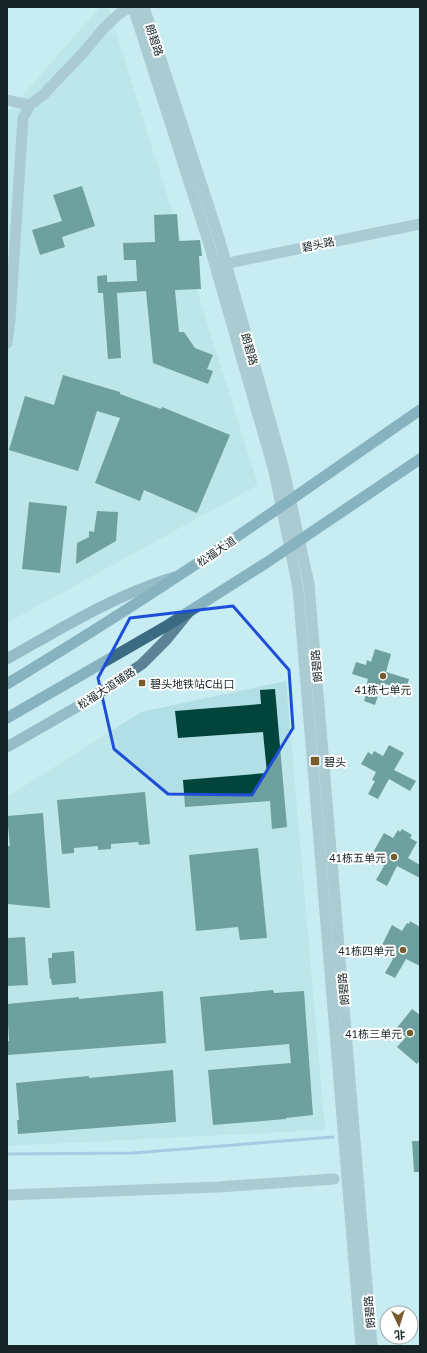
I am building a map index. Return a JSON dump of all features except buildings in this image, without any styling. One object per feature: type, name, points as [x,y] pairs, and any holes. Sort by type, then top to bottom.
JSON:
[{"type":"main road","name":"松福大道","points":[[7,684],[180,575],[420,410]]},
{"type":"main road","points":[[7,718],[168,625],[290,547],[420,459]]},
{"type":"main road","points":[[7,659],[124,595],[147,585],[180,575]]},
{"type":"main road","name":"松福大道辅路","points":[[7,747],[89,700],[142,664],[166,640],[191,610]]},
{"type":"street","points":[[7,343],[10,320],[23,118],[30,105],[44,94],[112,19],[132,7]]},
{"type":"street","name":"朗碧路","points":[[132,7],[221,265],[274,471],[298,588],[360,1346]]},
{"type":"street","name":"朗碧路","points":[[144,7],[283,466],[309,584],[372,1346]]},
{"type":"street","points":[[7,100],[30,105]]},
{"type":"street","name":"碧头路","points":[[221,265],[420,224]]},
{"type":"street","points":[[7,1195],[218,1187],[334,1179]]},
{"type":"highlighted area","points":[[233,606],[289,670],[293,728],[252,795],[168,794],[114,749],[98,678],[130,618]]},
{"type":"shaded area","points":[[100,7],[108,7],[258,485],[7,623],[7,110],[9,111]]},
{"type":"shaded area","points":[[286,681],[325,1130],[7,1146],[7,797],[141,712]]},
{"type":"waterway","points":[[7,1154],[133,1153],[333,1137]]},
{"type":"place","name":"41栋七单元","points":[[383,676]]},
{"type":"place","name":"碧头地铁站C出口","points":[[142,683]]},
{"type":"place","name":"碧头","points":[[315,761]]},
{"type":"place","name":"41栋五单元","points":[[394,857]]},
{"type":"place","name":"41栋四单元","points":[[403,950]]},
{"type":"place","name":"41栋三单元","points":[[410,1033]]}]
